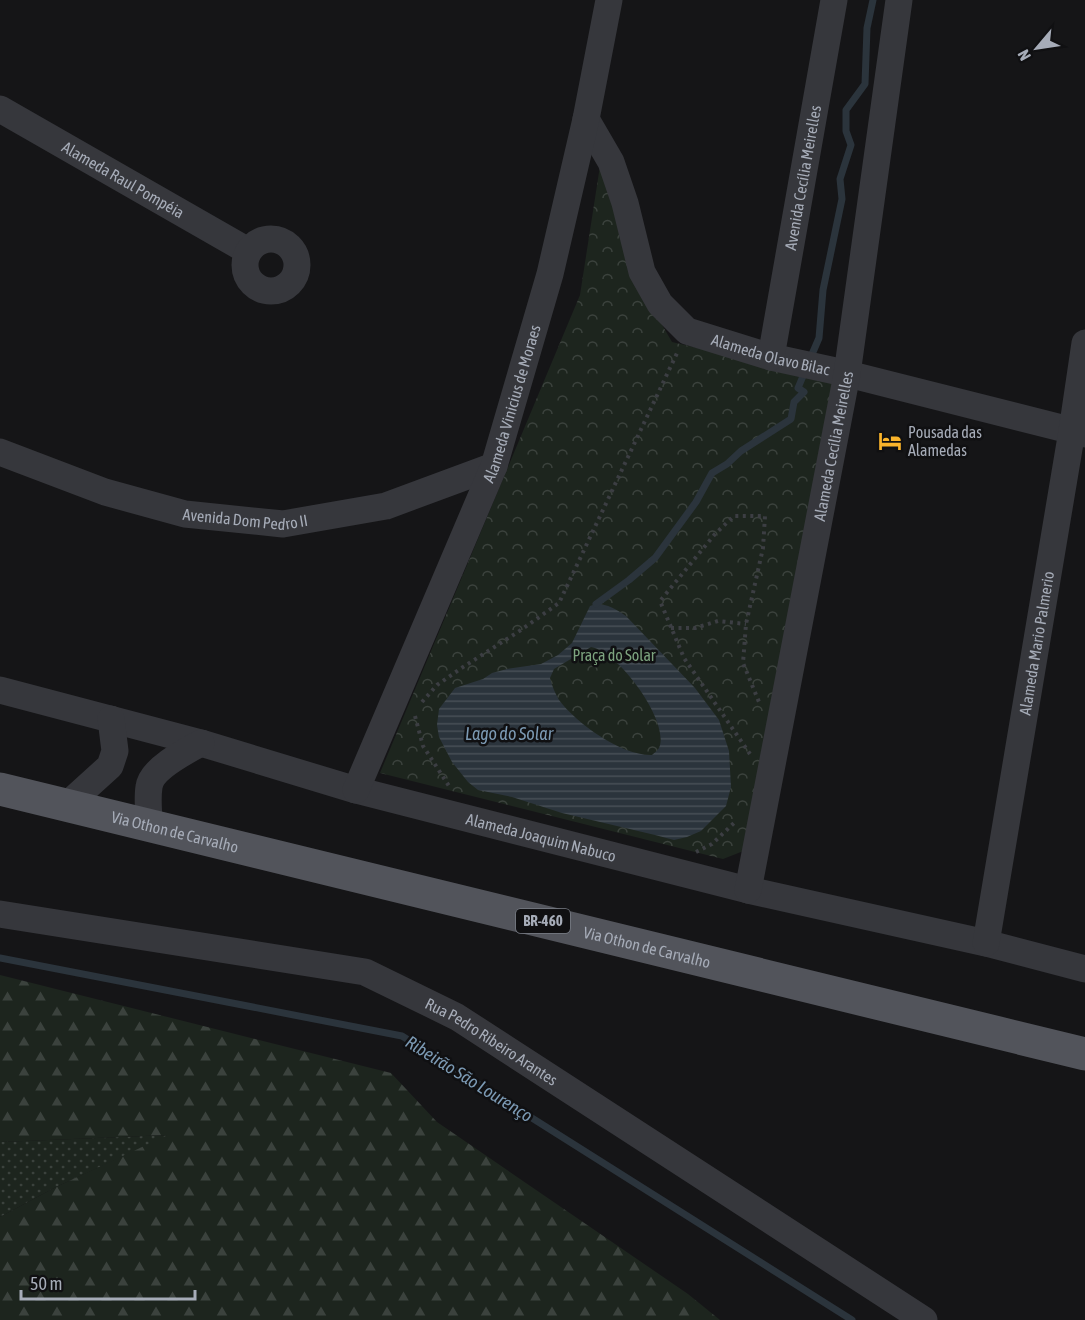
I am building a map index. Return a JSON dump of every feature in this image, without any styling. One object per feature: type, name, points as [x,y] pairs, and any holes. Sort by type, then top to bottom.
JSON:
[{"type":"main road","name":"Via Othon de Carvalho","points":[[0,789],[1085,1054]]},
{"type":"street","name":"Alameda Vinicius de Moraes","points":[[356,790],[494,466],[550,274],[586,119],[609,0]]},
{"type":"street","name":"Avenida Cecília Meirelles","points":[[780,359],[834,0]]},
{"type":"street","name":"Alameda Cecília Meirelles","points":[[748,890],[843,373],[900,0]]},
{"type":"street","name":"Alameda Raul Pompéia","points":[[0,109],[248,250]]},
{"type":"street","name":"Alameda Olavo Bilac","points":[[586,119],[611,162],[625,203],[642,272],[660,304],[687,331],[780,359],[1079,433]]},
{"type":"street","name":"Alameda Mario Palmerio","points":[[986,943],[1079,433],[1085,343]]},
{"type":"street","name":"Avenida Dom Pedro II","points":[[0,452],[105,492],[185,514],[283,524],[386,506],[494,466]]},
{"type":"street","name":"Alameda Joaquim Nabuco","points":[[0,690],[201,743],[356,790],[748,890],[986,943],[1085,969]]},
{"type":"street","points":[[67,805],[110,766],[115,752],[111,719]]},
{"type":"street","points":[[149,825],[149,784],[158,772],[176,757],[201,743]]},
{"type":"street","name":"Rua Pedro Ribeiro Arantes","points":[[0,914],[365,972],[457,1017],[924,1320]]},
{"type":"path","points":[[422,703],[437,685],[559,603],[687,331]]},
{"type":"path","points":[[748,764],[750,753],[684,658],[660,602],[715,534],[734,516],[765,516],[763,548],[746,624],[743,663],[762,708],[781,715]]},
{"type":"path","points":[[671,627],[695,628],[718,621],[746,624]]},
{"type":"path","points":[[385,721],[414,712],[423,746],[447,785],[456,790]]},
{"type":"path","points":[[688,856],[712,844],[737,819]]},
{"type":"green space","name":"Praça do Solar","points":[[600,166],[611,177],[629,268],[672,342],[838,381],[751,848],[723,859],[380,773],[580,295]]},
{"type":"green space","points":[[0,975],[391,1073],[437,1122],[688,1294],[720,1320],[0,1320],[0,1217],[56,1187],[168,1135],[0,1142]]},
{"type":"green space","points":[[170,1135],[56,1187],[0,1217],[0,1142]]},
{"type":"water","name":"Lago do Solar","points":[[604,605],[626,616],[695,688],[719,720],[729,751],[731,787],[726,806],[701,831],[674,840],[478,790],[468,782],[452,762],[439,737],[437,725],[439,709],[455,688],[483,679],[492,673],[541,664],[558,655],[572,643],[590,606]],"holes":[[[591,647],[602,651],[627,673],[650,705],[661,736],[659,748],[652,755],[627,750],[601,737],[577,719],[556,695],[550,678],[554,669]]]},
{"type":"waterway","points":[[810,359],[819,338],[823,290],[842,199],[840,179],[851,145],[846,131],[846,110],[865,84],[867,28],[873,0]]},
{"type":"waterway","points":[[596,604],[655,558],[696,502],[712,473],[791,419],[794,402],[804,392],[798,388],[806,369]]},
{"type":"waterway","name":"Ribeirão São Lourenço","points":[[0,958],[402,1036],[852,1320]]},
{"type":"place","name":"Pousada das Alamedas","points":[[890,441]]}]
